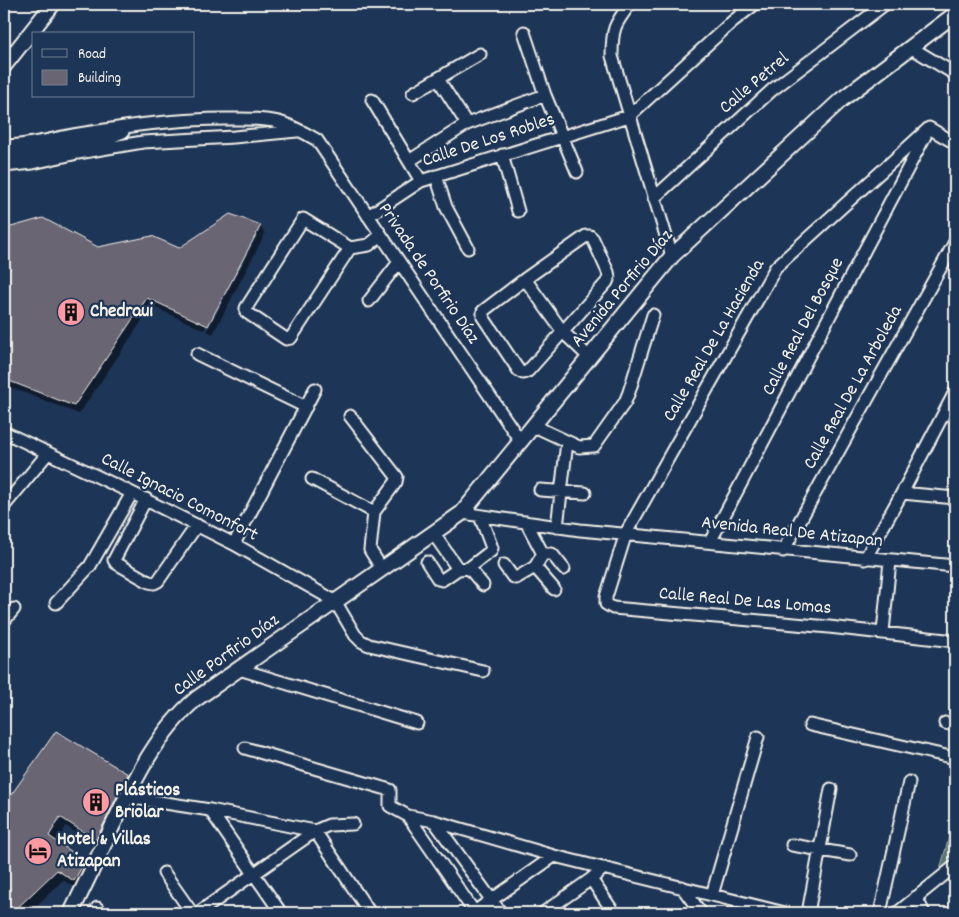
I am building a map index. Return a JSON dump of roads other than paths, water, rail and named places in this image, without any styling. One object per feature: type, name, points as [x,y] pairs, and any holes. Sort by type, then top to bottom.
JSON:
[{"type":"main road","points":[[4,66],[53,4]]},
{"type":"main road","name":"Avenida Porfirio Díaz","points":[[335,602],[462,513],[672,256],[840,100],[955,14]]},
{"type":"main road","name":"Calle Porfirio Díaz","points":[[71,913],[127,797],[163,735],[182,711],[196,699],[335,602]]},
{"type":"street","points":[[630,4],[619,19],[612,35],[612,56],[672,256]]},
{"type":"street","points":[[629,116],[733,21],[756,4]]},
{"type":"street","name":"Calle Petrel","points":[[654,198],[772,90],[885,4]]},
{"type":"street","points":[[524,32],[545,95],[577,172]]},
{"type":"street","points":[[910,47],[955,74]]},
{"type":"street","points":[[413,93],[480,54]]},
{"type":"street","points":[[438,79],[468,124]]},
{"type":"street","points":[[409,161],[468,124],[545,95]]},
{"type":"street","points":[[372,100],[421,181]]},
{"type":"street","name":"Calle De Los Robles","points":[[368,216],[421,181],[629,116]]},
{"type":"street","points":[[234,119],[240,124],[241,128],[240,132],[234,137]]},
{"type":"street","name":"Privada de Porfirio Díaz","points":[[4,146],[31,144],[77,134],[167,121],[264,120],[281,123],[301,130],[317,140],[521,442]]},
{"type":"street","points":[[4,157],[33,154],[123,136],[138,125]]},
{"type":"street","points":[[929,128],[955,143]]},
{"type":"street","name":"Calle Real De La Hacienda","points":[[626,533],[776,267],[929,128]]},
{"type":"street","name":"Calle Real Del Bosque","points":[[710,542],[929,128]]},
{"type":"street","points":[[4,166],[33,163],[143,142],[234,137],[301,130]]},
{"type":"street","points":[[123,136],[143,142]]},
{"type":"street","points":[[502,155],[518,211]]},
{"type":"street","points":[[436,176],[446,207],[468,248]]},
{"type":"street","points":[[350,248],[292,338],[286,339],[246,312],[246,308],[303,219],[350,248],[369,245],[381,235]]},
{"type":"street","points":[[586,236],[590,236],[594,239],[609,277],[607,282],[563,332],[528,371],[524,373],[519,371],[483,317],[483,311],[586,236]]},
{"type":"street","name":"Calle Real De La Arboleda","points":[[783,550],[955,242]]},
{"type":"street","points":[[369,301],[399,262]]},
{"type":"street","points":[[525,279],[563,332],[590,358]]},
{"type":"street","points":[[534,426],[579,447],[594,446],[625,402],[653,315]]},
{"type":"street","points":[[197,354],[306,407]]},
{"type":"street","points":[[234,544],[315,389]]},
{"type":"street","points":[[865,559],[955,392]]},
{"type":"street","points":[[350,416],[397,477],[396,482],[374,512],[370,550],[382,569]]},
{"type":"street","name":"Calle Ignacio Comonfort","points":[[4,432],[234,544],[335,602]]},
{"type":"street","points":[[557,526],[567,442]]},
{"type":"street","points":[[4,506],[48,452]]},
{"type":"street","points":[[312,479],[374,512]]},
{"type":"street","points":[[540,490],[585,493]]},
{"type":"street","points":[[56,603],[90,566],[132,493]]},
{"type":"street","points":[[902,493],[955,498]]},
{"type":"street","points":[[146,500],[114,560],[149,582],[154,583],[158,581],[197,525]]},
{"type":"street","name":"Avenida Real De Atizapan","points":[[462,513],[557,526],[865,559],[955,566]]},
{"type":"street","points":[[426,562],[438,579],[442,580],[491,551],[492,548],[480,516]]},
{"type":"street","points":[[526,522],[543,554]]},
{"type":"street","points":[[433,533],[463,569],[482,585]]},
{"type":"street","name":"Calle Real De Las Lomas","points":[[626,533],[606,597],[606,604],[613,608],[883,632],[955,641]]},
{"type":"street","points":[[504,566],[516,578],[535,567],[543,554]]},
{"type":"street","points":[[543,554],[552,554],[564,569]]},
{"type":"street","points":[[883,632],[890,561]]},
{"type":"street","points":[[535,567],[554,589]]},
{"type":"street","points":[[335,602],[355,635],[369,645],[483,671]]},
{"type":"street","points":[[4,621],[14,608]]},
{"type":"street","points":[[239,670],[417,723]]},
{"type":"street","points":[[810,725],[955,758]]},
{"type":"street","points":[[712,895],[758,737]]},
{"type":"street","points":[[245,748],[390,790],[390,806],[408,816],[434,821],[554,856],[785,913]]},
{"type":"street","points":[[880,913],[909,782]]},
{"type":"street","points":[[808,913],[831,789]]},
{"type":"street","points":[[127,797],[210,810],[314,830],[370,913]]},
{"type":"street","points":[[210,810],[282,913]]},
{"type":"street","points":[[408,816],[474,913],[554,856]]},
{"type":"street","points":[[434,821],[501,913]]},
{"type":"street","points":[[198,913],[314,830],[329,824],[353,824]]},
{"type":"street","points":[[792,845],[850,856]]},
{"type":"street","points":[[897,913],[955,866]]},
{"type":"street","points":[[543,913],[604,868]]},
{"type":"street","points":[[164,873],[192,913]]},
{"type":"street","points":[[591,879],[614,913]]},
{"type":"street","points":[[682,887],[701,913]]},
{"type":"street","points":[[916,897],[924,913]]},
{"type":"place","name":"Chedraui","points":[[71,312]]},
{"type":"place","name":"Plásticos Briolar","points":[[96,802]]},
{"type":"place","name":"Hotel & Villas Atizapan","points":[[38,851]]}]
